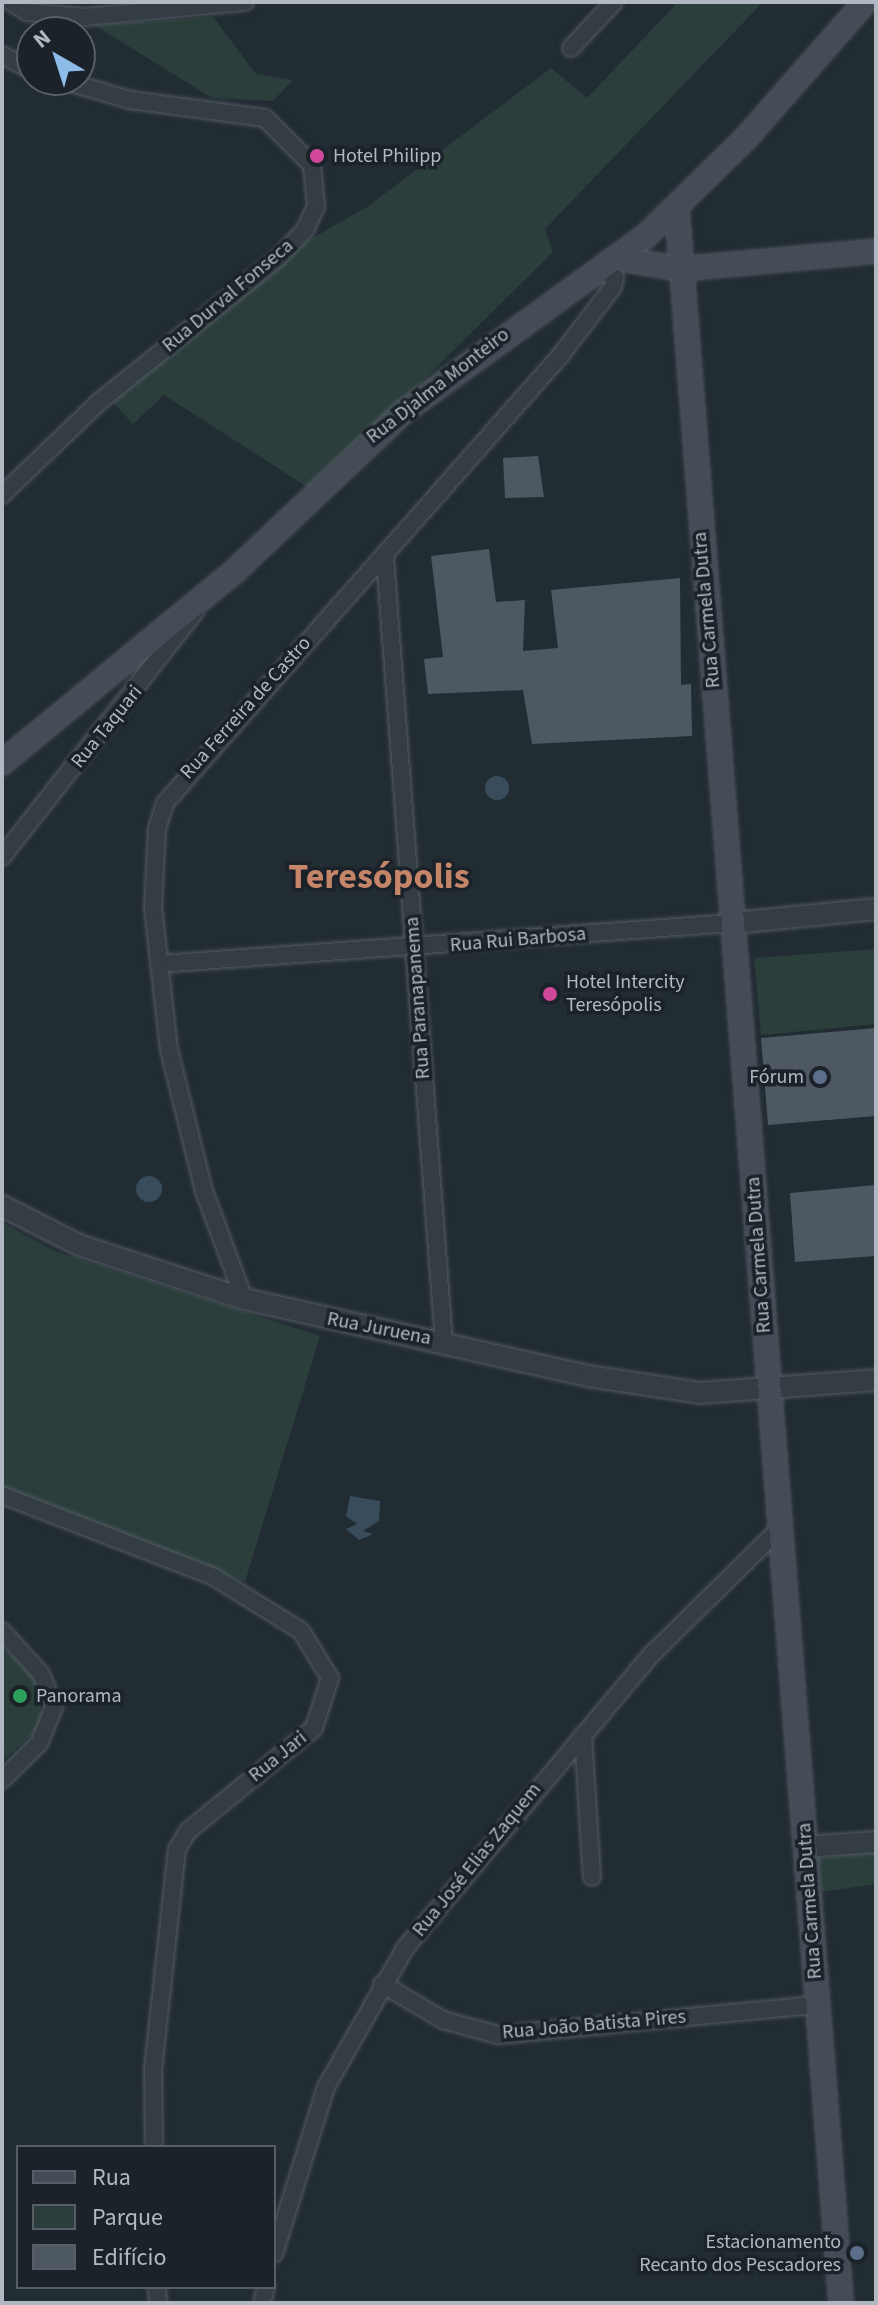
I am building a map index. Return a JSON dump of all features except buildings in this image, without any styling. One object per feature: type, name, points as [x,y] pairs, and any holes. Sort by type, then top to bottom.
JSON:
[{"type":"main road","name":"Rua Djalma Monteiro","points":[[2,763],[207,594],[402,413],[608,264],[677,208],[865,2]]},
{"type":"main road","name":"Rua Carmela Dutra","points":[[677,208],[841,2303]]},
{"type":"main road","points":[[608,264],[680,269],[876,251]]},
{"type":"street","points":[[11,2],[27,12],[85,17],[245,2]]},
{"type":"street","points":[[571,48],[614,2]]},
{"type":"street","name":"Rua Durval Fonseca","points":[[2,495],[69,427],[278,258],[305,230],[316,206],[312,165],[265,118],[130,100],[96,90]]},
{"type":"street","name":"Rua Ferreira de Castro","points":[[244,1299],[180,1102],[159,964],[154,860],[165,803],[385,558],[613,287],[615,277],[608,264]]},
{"type":"street","name":"Rua Paranapanema","points":[[385,558],[444,1342]]},
{"type":"street","name":"Rua Taquari","points":[[2,857],[207,594]]},
{"type":"street","name":"Rua Rui Barbosa","points":[[159,964],[415,949],[876,909]]},
{"type":"street","name":"Rua Juruena","points":[[2,1206],[79,1245],[244,1299],[655,1387],[770,1391],[876,1380]]},
{"type":"street","name":"Rua Jari","points":[[2,1495],[214,1577],[269,1608],[315,1645],[330,1678],[314,1728],[188,1831],[177,1849],[153,2069],[154,2145]]},
{"type":"street","name":"Rua José Elias Zaquem","points":[[276,2248],[326,2087],[382,1984],[478,1853],[583,1735],[780,1528]]},
{"type":"street","points":[[2,1631],[41,1674],[54,1707],[40,1742],[2,1780]]},
{"type":"street","points":[[583,1735],[592,1877]]},
{"type":"street","points":[[806,1847],[876,1842]]},
{"type":"street","name":"Rua João Batista Pires","points":[[382,1984],[443,2020],[498,2035],[817,2005]]},
{"type":"green space","points":[[678,2],[763,2],[545,229],[553,252],[312,490],[164,395],[133,424],[108,397],[283,255],[367,207],[551,68],[587,98]]},
{"type":"green space","points":[[213,17],[256,74],[293,80],[273,101],[212,98],[96,25]]},
{"type":"green space","points":[[876,949],[876,1024],[761,1035],[754,958]]},
{"type":"green space","points":[[2,1222],[52,1250],[320,1336],[245,1582],[2,1488]]},
{"type":"green space","name":"Panorama","points":[[2,1650],[34,1668],[44,1724],[2,1761]]},
{"type":"green space","points":[[876,1851],[876,1884],[822,1892],[817,1859]]},
{"type":"water","points":[[497,776],[505,780],[509,788],[505,796],[497,800],[489,796],[485,788],[489,780]]},
{"type":"water","points":[[149,1176],[158,1180],[162,1189],[158,1198],[149,1202],[140,1198],[136,1189],[140,1180]]},
{"type":"water","points":[[350,1496],[380,1501],[379,1521],[363,1531],[373,1534],[359,1540],[346,1529],[357,1524],[346,1516]]},
{"type":"place","name":"Hotel Philipp","points":[[317,156]]},
{"type":"place","name":"Hotel Intercity Teresópolis","points":[[550,994]]},
{"type":"place","name":"Fórum","points":[[820,1077]]},
{"type":"place","name":"Panorama","points":[[20,1696]]},
{"type":"place","name":"Estacionamento Recanto dos Pescadores","points":[[857,2253]]},
{"type":"district","name":"Teresópolis","points":[[379,877]]}]
